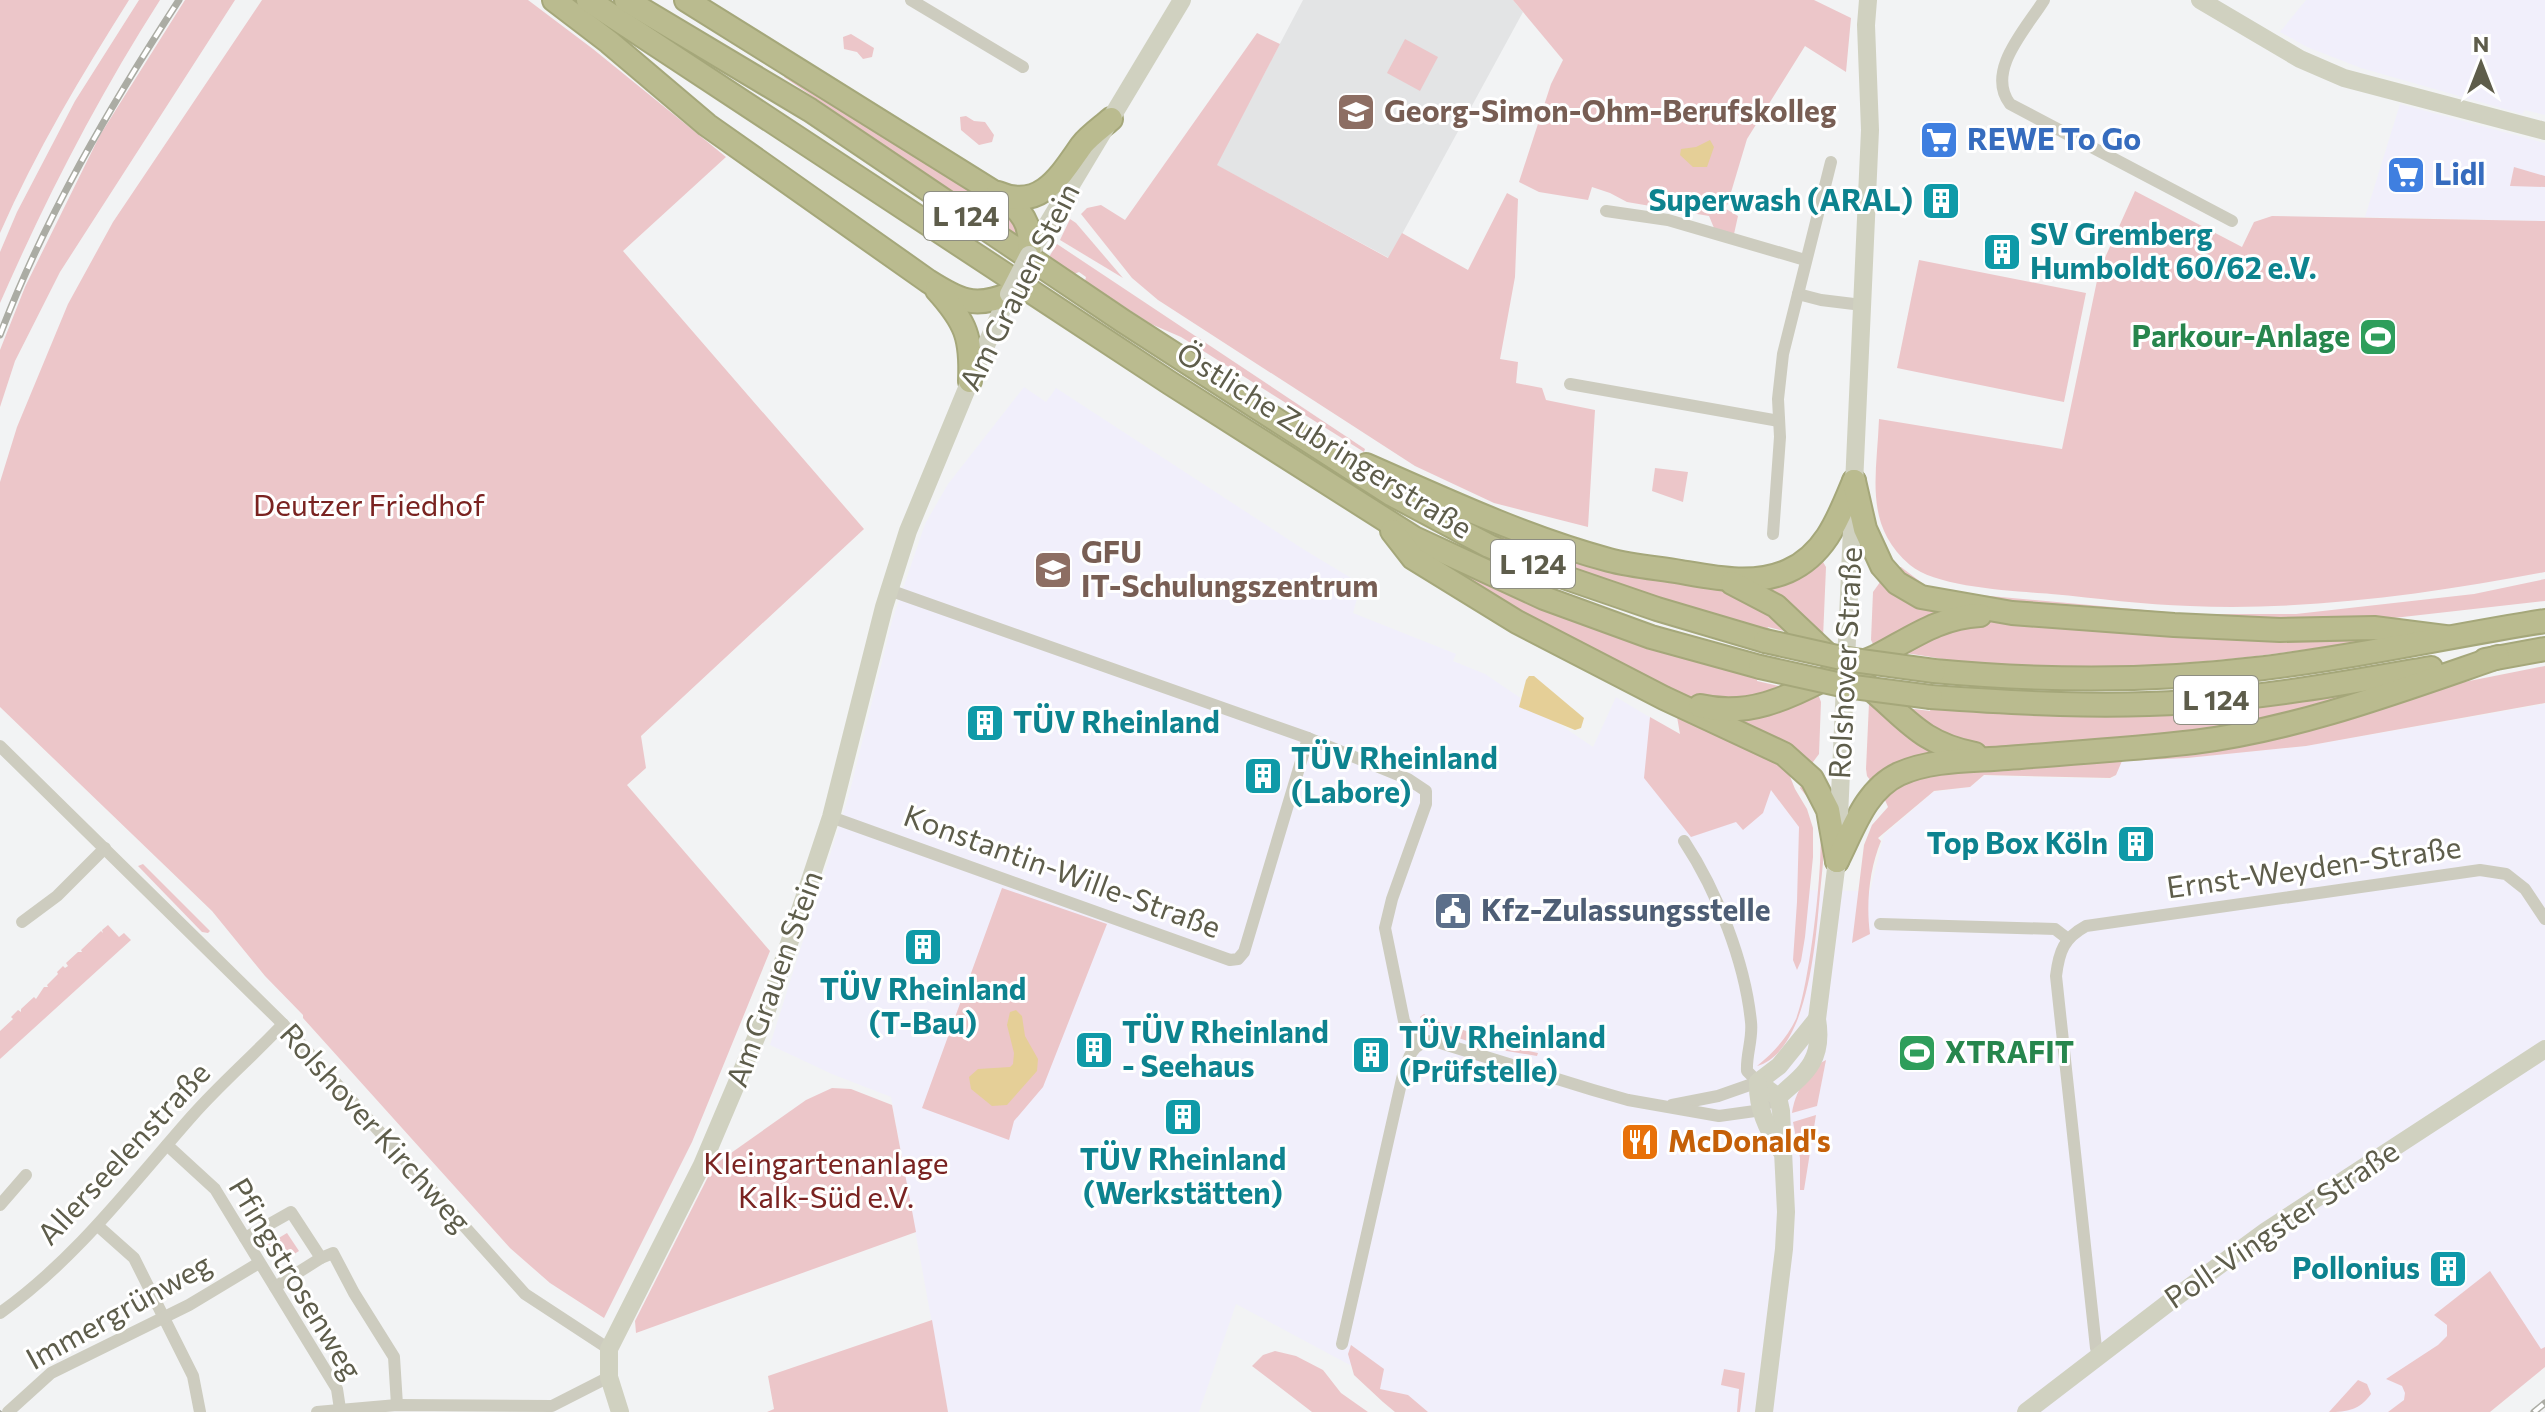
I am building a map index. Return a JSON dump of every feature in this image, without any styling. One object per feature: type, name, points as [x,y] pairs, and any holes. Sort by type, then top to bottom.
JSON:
[{"type":"highway","points":[[554,0],[707,125],[928,281],[952,296],[981,303],[1009,294]]},
{"type":"highway","points":[[561,0],[785,140],[853,174]]},
{"type":"highway","name":"Östliche Zubringerstraße","points":[[588,0],[1197,401],[1414,538],[1544,598],[1651,637],[1760,667],[1846,686],[1931,697],[2093,705],[2189,702],[2331,685],[2545,649]]},
{"type":"highway","name":"Östliche Zubringerstraße","points":[[626,0],[810,110],[1123,321],[1391,494],[1489,546],[1552,573],[1657,609],[1765,641],[1846,659],[2006,678],[2069,679],[2189,676],[2326,659],[2545,621]]},
{"type":"highway","name":"L 124","points":[[649,0],[810,110]]},
{"type":"highway","points":[[686,0],[1018,209],[1027,221],[1031,238],[1029,255]]},
{"type":"highway","points":[[987,188],[1007,197],[1032,196],[1055,183],[1084,142],[1111,119]]},
{"type":"highway","points":[[928,281],[967,331],[971,351],[970,381]]},
{"type":"highway","points":[[1319,445],[1471,513],[1541,539],[1612,561],[1725,580],[1764,579],[1790,571],[1819,550],[1835,528],[1854,481]]},
{"type":"highway","points":[[1854,481],[1865,529],[1882,566],[1897,583],[1921,597],[2012,613],[2265,630],[2374,628],[2445,637]]},
{"type":"highway","points":[[1385,520],[1413,558],[1517,622],[1796,762],[1812,779],[1828,810],[1837,861]]},
{"type":"highway","points":[[1725,580],[1776,606],[1819,649],[1874,692],[1908,725],[1948,749],[2012,758]]},
{"type":"highway","points":[[1664,698],[1720,711],[1756,708],[1876,657],[1928,626],[1957,616],[2012,613]]},
{"type":"highway","points":[[1837,861],[1875,791],[1895,776],[1932,765],[2196,742],[2266,729],[2384,695],[2498,657]]},
{"type":"street","points":[[911,0],[1023,67]]},
{"type":"street","name":"Am Grauen Stein","points":[[609,1349],[675,1221],[731,1100],[769,1005],[831,817],[889,590],[925,486],[1029,255],[1182,0]]},
{"type":"street","name":"Rolshover Straße","points":[[1778,1097],[1795,1083],[1819,1051],[1817,1019],[1837,861],[1871,119],[1866,25],[1868,0]]},
{"type":"street","points":[[2044,0],[2004,65],[2000,81],[2003,96],[2010,104],[2232,221]]},
{"type":"street","points":[[2200,0],[2300,59],[2344,78],[2545,131]]},
{"type":"street","points":[[1773,534],[1778,399],[1783,354],[1831,162]]},
{"type":"street","points":[[1606,211],[1668,220],[1805,260]]},
{"type":"street","points":[[1798,294],[1862,305]]},
{"type":"street","points":[[1570,384],[1779,421]]},
{"type":"street","points":[[889,590],[1308,738],[1408,779],[1426,791],[1426,804],[1392,899],[1385,928],[1404,1021],[1418,1044]]},
{"type":"street","name":"Konstantin-Wille-Straße","points":[[831,817],[1204,951],[1230,960],[1238,959],[1244,952],[1308,738]]},
{"type":"street","name":"Rolshover Kirchweg","points":[[0,746],[283,1024],[525,1294],[609,1349]]},
{"type":"street","points":[[1684,841],[1714,893],[1748,998],[1752,1025],[1747,1071],[1778,1097],[1784,1128],[1781,1151],[1786,1212],[1784,1249],[1764,1412]]},
{"type":"street","points":[[22,922],[57,896],[105,848]]},
{"type":"street","name":"Ernst-Weyden-Straße","points":[[2069,937],[2086,926],[2480,870],[2506,874],[2525,889],[2545,919]]},
{"type":"street","points":[[1880,924],[2055,929],[2069,937],[2059,952],[2056,976],[2096,1348],[2102,1354]]},
{"type":"street","points":[[1668,1106],[1718,1096],[1758,1082],[1779,1066],[1817,1019]]},
{"type":"street","name":"Allerseelenstraße","points":[[0,1313],[33,1290],[98,1226],[201,1105],[283,1024]]},
{"type":"street","points":[[1342,1344],[1402,1079],[1411,1052],[1418,1044],[1434,1041],[1593,1090],[1719,1116],[1745,1114],[1778,1097]]},
{"type":"street","name":"Poll-Vingster Straße","points":[[2026,1412],[2266,1231],[2545,1049]]},
{"type":"street","points":[[1758,1082],[1766,1127],[1781,1151]]},
{"type":"street","name":"Pfingstrosenweg","points":[[167,1145],[215,1189],[337,1389],[340,1409]]},
{"type":"street","name":"Allerseelenstraße","points":[[0,1205],[26,1175]]},
{"type":"street","points":[[245,1238],[291,1212],[354,1293],[394,1357],[397,1405]]},
{"type":"street","points":[[98,1226],[134,1258],[193,1376],[200,1412]]},
{"type":"street","points":[[275,1287],[327,1256]]},
{"type":"street","name":"Immergrünweg","points":[[8,1412],[51,1373],[189,1305],[259,1263]]},
{"type":"street","points":[[609,1349],[609,1377],[620,1412]]},
{"type":"street","points":[[317,1412],[397,1405],[552,1406],[609,1377]]},
{"type":"shaded area","name":"Georg-Simon-Ohm-Berufskolleg","points":[[1303,0],[1513,0],[1523,12],[1389,258],[1216,165]]},
{"type":"shaded area","points":[[2306,0],[2545,0],[2545,115],[2525,110],[2522,114],[2361,68],[2307,47],[2280,32]]},
{"type":"shaded area","points":[[2400,104],[2545,143],[2545,221],[2365,217]]},
{"type":"shaded area","points":[[1710,140],[1714,147],[1707,167],[1693,167],[1680,155],[1681,149],[1696,147]]},
{"type":"shaded area","points":[[1024,387],[1046,402],[1056,388],[1361,584],[1353,613],[1456,654],[1453,661],[1485,674],[1593,747],[1616,697],[1771,790],[1799,827],[1798,890],[1870,891],[1884,835],[1933,792],[1970,787],[1984,776],[2111,779],[2122,761],[2306,746],[2545,704],[2545,1359],[2486,1412],[1407,1412],[1363,1372],[1236,1304],[1199,1412],[948,1412],[891,1097],[770,1045],[849,795],[892,621],[925,524],[948,484]]},
{"type":"shaded area","points":[[1529,676],[1534,676],[1584,718],[1581,728],[1575,730],[1519,707]]},
{"type":"shaded area","points":[[1016,1010],[1022,1016],[1025,1036],[1038,1059],[1037,1071],[1007,1105],[992,1106],[971,1089],[969,1077],[978,1069],[1010,1067],[1013,1064],[1014,1053],[1007,1025],[1010,1012]]},
{"type":"green space","points":[[0,0],[129,0],[60,114],[0,233]]},
{"type":"green space","points":[[139,0],[160,0],[74,148],[0,303],[0,252],[17,212],[75,101]]},
{"type":"green space","points":[[185,0],[235,0],[60,272],[15,361],[0,407],[0,350],[25,287],[100,135]]},
{"type":"green space","name":"Deutzer Friedhof","points":[[262,0],[528,0],[726,157],[623,251],[864,529],[641,736],[646,768],[627,785],[770,951],[692,1142],[604,1318],[550,1283],[510,1248],[265,976],[212,911],[0,707],[0,482],[17,427],[68,304],[113,222]]},
{"type":"green space","points":[[1513,0],[1814,0],[1851,18],[1846,72],[1805,46],[1747,139],[1726,209],[1738,216],[1734,234],[1714,228],[1709,216],[1627,202],[1592,187],[1588,200],[1539,192],[1519,182],[1551,84],[1563,60]]},
{"type":"green space","points":[[1257,33],[1280,44],[1217,165],[1388,258],[1402,233],[1468,270],[1507,193],[1518,199],[1515,277],[1500,359],[1518,362],[1516,383],[1542,388],[1546,400],[1595,410],[1588,527],[1494,503],[1415,466],[1158,300],[1132,278],[1081,214],[1087,208],[1101,205],[1125,220]]},
{"type":"green space","points":[[851,34],[874,48],[872,57],[863,59],[857,52],[844,49],[843,37]]},
{"type":"green space","points":[[1405,39],[1438,57],[1420,91],[1387,73]]},
{"type":"green space","points":[[787,73],[991,204],[1018,227],[1024,240],[784,77]]},
{"type":"green space","points":[[960,117],[985,122],[994,135],[992,142],[979,145],[961,130]]},
{"type":"green space","points":[[2514,167],[2545,176],[2545,187],[2510,186]]},
{"type":"green space","points":[[2135,191],[2242,247],[2254,222],[2272,216],[2545,221],[2545,572],[2368,599],[2234,607],[2155,604],[1978,587],[1938,579],[1910,565],[1895,550],[1879,516],[1876,479],[1879,419],[2062,449],[2099,271]]},
{"type":"green space","points":[[1070,219],[1076,223],[1123,278],[1060,240]]},
{"type":"green space","points":[[1057,244],[1365,449],[1364,452],[1181,337],[1151,324],[1085,281],[1086,277],[1079,272],[1074,274],[1049,257]]},
{"type":"green space","points":[[1919,260],[2086,293],[2064,402],[1897,368]]},
{"type":"green space","points":[[1655,468],[1688,472],[1683,502],[1652,491]]},
{"type":"green space","points":[[1496,534],[1537,548],[1730,590],[1757,602],[1796,634],[1732,622],[1629,590]]},
{"type":"green space","points":[[1820,557],[1826,567],[1823,638],[1767,594],[1765,585]]},
{"type":"green space","points":[[1438,562],[1594,629],[1788,688],[1759,699],[1692,699],[1565,640]]},
{"type":"green space","points":[[1894,567],[1901,567],[1926,586],[1946,592],[2188,614],[2296,614],[2474,594],[2545,579],[2545,601],[2367,621],[2311,622],[2076,610],[1922,591]]},
{"type":"green space","points":[[1883,578],[1947,610],[1875,648],[1871,640],[1873,592]]},
{"type":"green space","points":[[1984,619],[2397,635],[2240,658],[2137,666],[1978,664],[1896,652]]},
{"type":"green space","points":[[2545,666],[2545,703],[2306,746],[2122,761],[2116,775],[2110,778],[1984,775],[1970,787],[1934,791],[1878,838],[1881,841],[1874,864],[1868,911],[1870,934],[1852,943],[1864,845],[1872,825],[1888,807],[1882,793],[1920,772],[2152,756],[2429,689]]},
{"type":"green space","points":[[2351,693],[2235,729],[2012,749],[1979,748],[1956,743],[1898,707],[2022,715],[2118,716]]},
{"type":"green space","points":[[1818,694],[1821,702],[1819,754],[1810,766],[1728,715]]},
{"type":"green space","points":[[1869,703],[1879,704],[1943,750],[1874,785],[1866,769]]},
{"type":"green space","points":[[1676,711],[1744,742],[1787,769],[1807,809],[1813,828],[1813,857],[1805,937],[1797,970],[1793,960],[1799,827],[1771,790],[1763,813],[1743,830],[1736,822],[1691,837],[1644,778],[1650,717],[1680,734]]},
{"type":"green space","points":[[1805,778],[1818,803],[1824,830],[1812,963],[1799,1016],[1788,1039],[1774,1056],[1757,1066],[1779,1045],[1796,1019],[1811,951],[1821,836],[1816,810],[1800,788]]},
{"type":"green space","points":[[143,864],[210,931],[208,933],[202,932],[138,866]]},
{"type":"green space","points":[[1002,888],[1107,924],[1043,1087],[1014,1121],[1009,1140],[922,1108]]},
{"type":"green space","points":[[108,925],[119,937],[124,933],[131,940],[0,1059],[0,1031],[13,1019],[11,1017],[18,1010],[21,1012],[34,997],[36,999],[57,972],[68,966],[66,963],[82,952],[101,931],[103,933],[102,930]]},
{"type":"green space","points":[[1424,1014],[1487,1040],[1538,1053],[1537,1056],[1489,1048],[1437,1031],[1420,1017]]},
{"type":"green space","points":[[1826,1060],[1817,1106],[1792,1113],[1803,1083],[1813,1069]]},
{"type":"green space","name":"Kleingartenanlage Kalk-Süd e.V.","points":[[832,1088],[851,1089],[892,1105],[916,1232],[636,1333],[635,1321],[714,1165],[806,1100]]},
{"type":"green space","points":[[1816,1115],[1804,1190],[1800,1190],[1800,1158],[1793,1122]]},
{"type":"green space","points":[[287,1233],[299,1251],[278,1264],[267,1245]]},
{"type":"green space","points":[[2490,1271],[2541,1349],[2545,1347],[2545,1367],[2490,1412],[2388,1412],[2404,1400],[2405,1393],[2402,1386],[2386,1379],[2447,1336],[2447,1325],[2434,1315]]},
{"type":"green space","points":[[932,1320],[948,1412],[767,1412],[774,1409],[768,1376]]},
{"type":"green space","points":[[1351,1345],[1384,1369],[1380,1389],[1408,1395],[1428,1412],[1395,1412],[1383,1402],[1354,1375],[1348,1354]]},
{"type":"green space","points":[[1275,1351],[1296,1356],[1323,1370],[1341,1393],[1368,1412],[1312,1412],[1252,1366],[1263,1355]]},
{"type":"green space","points":[[1724,1369],[1745,1373],[1740,1412],[1737,1412],[1739,1389],[1721,1385]]},
{"type":"green space","points":[[2358,1380],[2367,1384],[2371,1394],[2367,1399],[2353,1409],[2329,1412]]},
{"type":"railway","points":[[0,335],[37,248],[80,163],[179,0]]},
{"type":"railway","points":[[2534,1412],[2545,1403]]},
{"type":"place","name":"Georg-Simon-Ohm-Berufskolleg","points":[[1356,112]]},
{"type":"place","name":"REWE To Go","points":[[1939,140]]},
{"type":"place","name":"Lidl","points":[[2406,175]]},
{"type":"place","name":"Superwash (ARAL)","points":[[1941,201]]},
{"type":"place","name":"SV Gremberg Humboldt 60/62 e.V.","points":[[2002,252]]},
{"type":"place","name":"Parkour-Anlage","points":[[2378,337]]},
{"type":"place","name":"GFU IT-Schulungszentrum","points":[[1053,570]]},
{"type":"place","name":"TÜV Rheinland","points":[[985,723]]},
{"type":"place","name":"TÜV Rheinland (Labore)","points":[[1263,776]]},
{"type":"place","name":"Top Box Köln","points":[[2136,844]]},
{"type":"place","name":"Kfz-Zulassungsstelle","points":[[1453,911]]},
{"type":"place","name":"TÜV Rheinland (T-Bau)","points":[[923,947]]},
{"type":"place","name":"TÜV Rheinland - Seehaus","points":[[1094,1050]]},
{"type":"place","name":"XTRAFIT","points":[[1917,1053]]},
{"type":"place","name":"TÜV Rheinland (Prüfstelle)","points":[[1371,1055]]},
{"type":"place","name":"TÜV Rheinland (Werkstätten)","points":[[1183,1117]]},
{"type":"place","name":"McDonald's","points":[[1640,1142]]},
{"type":"place","name":"Pollonius","points":[[2448,1269]]}]
